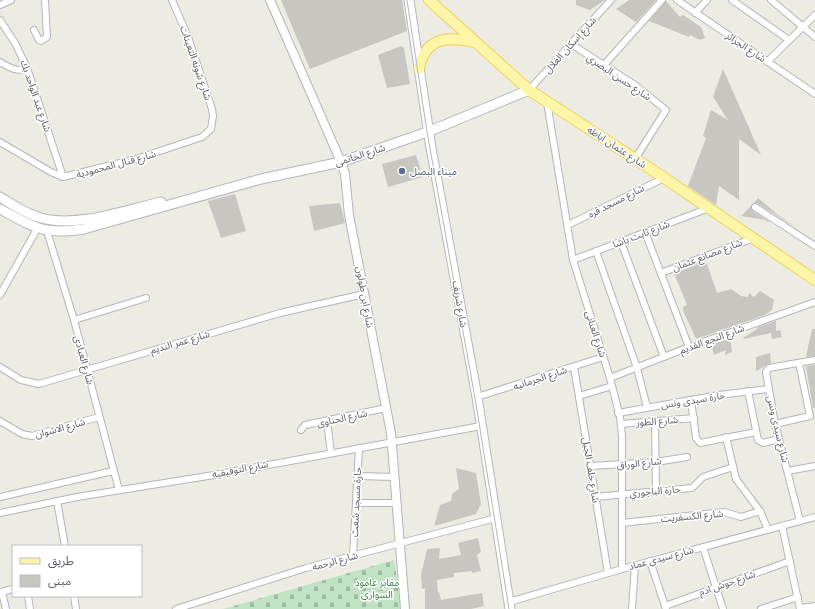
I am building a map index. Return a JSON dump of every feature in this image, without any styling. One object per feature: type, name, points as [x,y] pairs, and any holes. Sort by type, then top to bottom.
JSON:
[{"type":"main road","name":"شارع شريف","points":[[409,0],[429,132],[477,397],[509,606]]},
{"type":"main road","name":"شارع عثمان اباظه","points":[[429,0],[529,90],[635,158],[815,280]]},
{"type":"main road","points":[[419,68],[423,55],[435,42],[444,39],[474,42]]},
{"type":"main road","name":"شارع الخاتمى","points":[[0,209],[37,229],[47,231],[84,229],[261,179],[341,162],[429,132],[529,90]]},
{"type":"main road","name":"شارع الخاتمى","points":[[0,197],[22,210],[41,218],[70,221],[176,199],[184,200]]},
{"type":"street","points":[[0,5],[11,0]]},
{"type":"street","points":[[34,30],[39,40],[41,41],[47,37],[45,0]]},
{"type":"street","name":"شارع شونه التعينات","points":[[172,0],[188,37],[212,109],[213,116],[211,129]]},
{"type":"street","name":"شارع ابن طولون","points":[[270,0],[341,162],[392,443],[405,609]]},
{"type":"street","name":"شارع إسكان الغلال","points":[[529,90],[611,0]]},
{"type":"street","points":[[603,66],[662,0]]},
{"type":"street","name":"شارع الجزائر","points":[[677,0],[815,94]]},
{"type":"street","points":[[695,13],[707,0]]},
{"type":"street","points":[[732,0],[789,40]]},
{"type":"street","points":[[770,0],[802,28],[815,37]]},
{"type":"street","points":[[767,62],[815,14]]},
{"type":"street","name":"شارع عبد الواحد بك","points":[[0,20],[16,43],[27,68],[63,177]]},
{"type":"street","name":"شارع حسن البصري","points":[[571,44],[603,66],[635,85],[666,110],[635,158]]},
{"type":"street","points":[[0,62],[14,69],[22,70],[27,68]]},
{"type":"street","name":"شارع العنانى","points":[[547,102],[573,260],[610,378],[621,424],[622,568]]},
{"type":"street","name":"شارع قنال المحمودية","points":[[0,142],[51,172],[63,177],[165,150],[202,137],[211,129]]},
{"type":"street","name":"شارع مسجد قره","points":[[568,225],[664,178]]},
{"type":"street","points":[[755,207],[815,246]]},
{"type":"street","name":"شارع ثابت باشا","points":[[573,260],[709,208]]},
{"type":"street","points":[[0,295],[37,229]]},
{"type":"street","name":"شارع العبادى","points":[[47,231],[74,320],[119,490]]},
{"type":"street","points":[[645,232],[689,347]]},
{"type":"street","name":"شارع مصانع عثمان","points":[[661,273],[754,238]]},
{"type":"street","points":[[621,242],[664,357]]},
{"type":"street","points":[[596,251],[637,368],[648,408]]},
{"type":"street","name":"شارع عمر النديم","points":[[0,367],[21,380],[33,384],[87,370],[280,313],[364,294]]},
{"type":"street","points":[[74,320],[146,298]]},
{"type":"street","name":"شارع النجع القديم","points":[[610,378],[689,347],[815,302]]},
{"type":"street","name":"شارع الجرمانيه","points":[[477,397],[603,357]]},
{"type":"street","points":[[775,424],[810,416],[799,363],[815,360]]},
{"type":"street","name":"شارع سيدى ونس","points":[[799,363],[768,368],[766,372],[775,424],[800,521]]},
{"type":"street","name":"شارع خلف الجبل","points":[[574,367],[608,573]]},
{"type":"street","points":[[579,396],[612,386]]},
{"type":"street","name":"حارة سيدى ونس","points":[[618,413],[768,389]]},
{"type":"street","points":[[748,391],[758,440],[760,442],[779,439]]},
{"type":"street","points":[[692,400],[696,438],[700,443],[756,432]]},
{"type":"street","name":"شارع الحناوى","points":[[301,430],[303,426],[386,408]]},
{"type":"street","name":"شارع الاشوان","points":[[0,421],[22,434],[32,436],[100,417]]},
{"type":"street","name":"شارع الطور","points":[[621,424],[694,418]]},
{"type":"street","points":[[327,421],[331,453]]},
{"type":"street","points":[[655,421],[656,492]]},
{"type":"street","name":"شارع التوفيقيه","points":[[0,514],[57,501],[392,443],[481,426]]},
{"type":"street","points":[[726,437],[736,479],[760,511],[768,530]]},
{"type":"street","name":"حارة مسجد شعث","points":[[353,556],[359,448]]},
{"type":"street","name":"شارع الوراق","points":[[590,466],[656,462],[687,456]]},
{"type":"street","points":[[788,471],[815,466]]},
{"type":"street","name":"حارة الباجوري","points":[[596,497],[692,488],[703,476],[733,467]]},
{"type":"street","points":[[0,497],[114,470]]},
{"type":"street","points":[[358,476],[395,477]]},
{"type":"street","points":[[57,501],[65,545]]},
{"type":"street","points":[[356,502],[397,503]]},
{"type":"street","name":"شارع الكسفريت","points":[[622,523],[724,512],[741,517],[760,511]]},
{"type":"street","name":"شارع سيدى عماد","points":[[509,606],[622,568],[815,517]]},
{"type":"street","name":"شارع الرحمه","points":[[176,609],[306,568],[496,518]]},
{"type":"street","points":[[782,526],[800,608],[815,606]]},
{"type":"street","points":[[704,547],[723,609]]},
{"type":"street","points":[[650,561],[665,607]]},
{"type":"street","name":"شارع حوش ادم","points":[[665,607],[716,586],[790,561]]},
{"type":"street","points":[[630,609],[635,565]]},
{"type":"street","points":[[6,609],[1,592],[12,589]]},
{"type":"street","points":[[28,597],[30,609]]},
{"type":"street","points":[[74,597],[76,609]]},
{"type":"street","points":[[761,609],[798,597]]},
{"type":"green space","name":"مقابر عامود السوارى","points":[[394,560],[402,609],[223,609]]},
{"type":"building","points":[[281,0],[402,0],[407,31],[310,69]]},
{"type":"building","points":[[576,0],[605,0],[590,10],[576,5]]},
{"type":"building","points":[[629,0],[656,0],[636,22],[616,9]]},
{"type":"building","points":[[666,1],[680,17],[683,15],[701,27],[705,38],[700,40],[690,35],[689,37],[649,21]]},
{"type":"building","points":[[401,46],[404,48],[410,84],[387,88],[378,55]]},
{"type":"building","points":[[723,69],[761,155],[739,139],[739,200],[719,186],[716,205],[688,186],[706,138],[703,136],[711,110],[728,120],[713,97]]},
{"type":"building","name":"ميناء البصل","points":[[416,155],[423,177],[388,187],[382,164]]},
{"type":"building","points":[[235,194],[246,231],[221,238],[208,201]]},
{"type":"building","points":[[758,198],[797,228],[757,203],[754,203]]},
{"type":"building","points":[[340,203],[345,223],[314,231],[309,206]]},
{"type":"building","points":[[751,206],[753,211],[770,222],[741,216]]},
{"type":"building","points":[[706,261],[717,293],[731,289],[741,296],[748,297],[749,293],[754,297],[760,291],[774,300],[772,310],[765,315],[696,339],[684,313],[683,307],[687,305],[674,273]]},
{"type":"building","points":[[776,321],[776,331],[780,330],[782,337],[772,339],[771,333],[743,338],[758,327]]},
{"type":"building","points":[[812,329],[815,329],[815,356],[806,357]]},
{"type":"building","points":[[730,337],[732,352],[725,355],[726,350],[714,355],[712,347],[715,343],[726,340]]},
{"type":"building","points":[[770,353],[771,363],[756,371],[756,357]]},
{"type":"building","points":[[815,365],[815,408],[813,408],[806,366]]},
{"type":"building","points":[[456,468],[476,473],[481,504],[476,514],[434,526],[440,505],[451,501],[452,494],[459,489]]},
{"type":"building","points":[[478,538],[481,552],[477,555],[481,571],[472,573],[472,571],[454,573],[454,577],[437,580],[438,593],[439,592],[441,600],[482,593],[484,606],[471,609],[425,609],[425,588],[422,589],[421,575],[427,549],[440,548],[439,559],[461,555],[458,543]]},
{"type":"tram line","points":[[407,0],[427,132],[475,398],[509,609]]},
{"type":"place","name":"ميناء البصل","points":[[402,171]]}]
